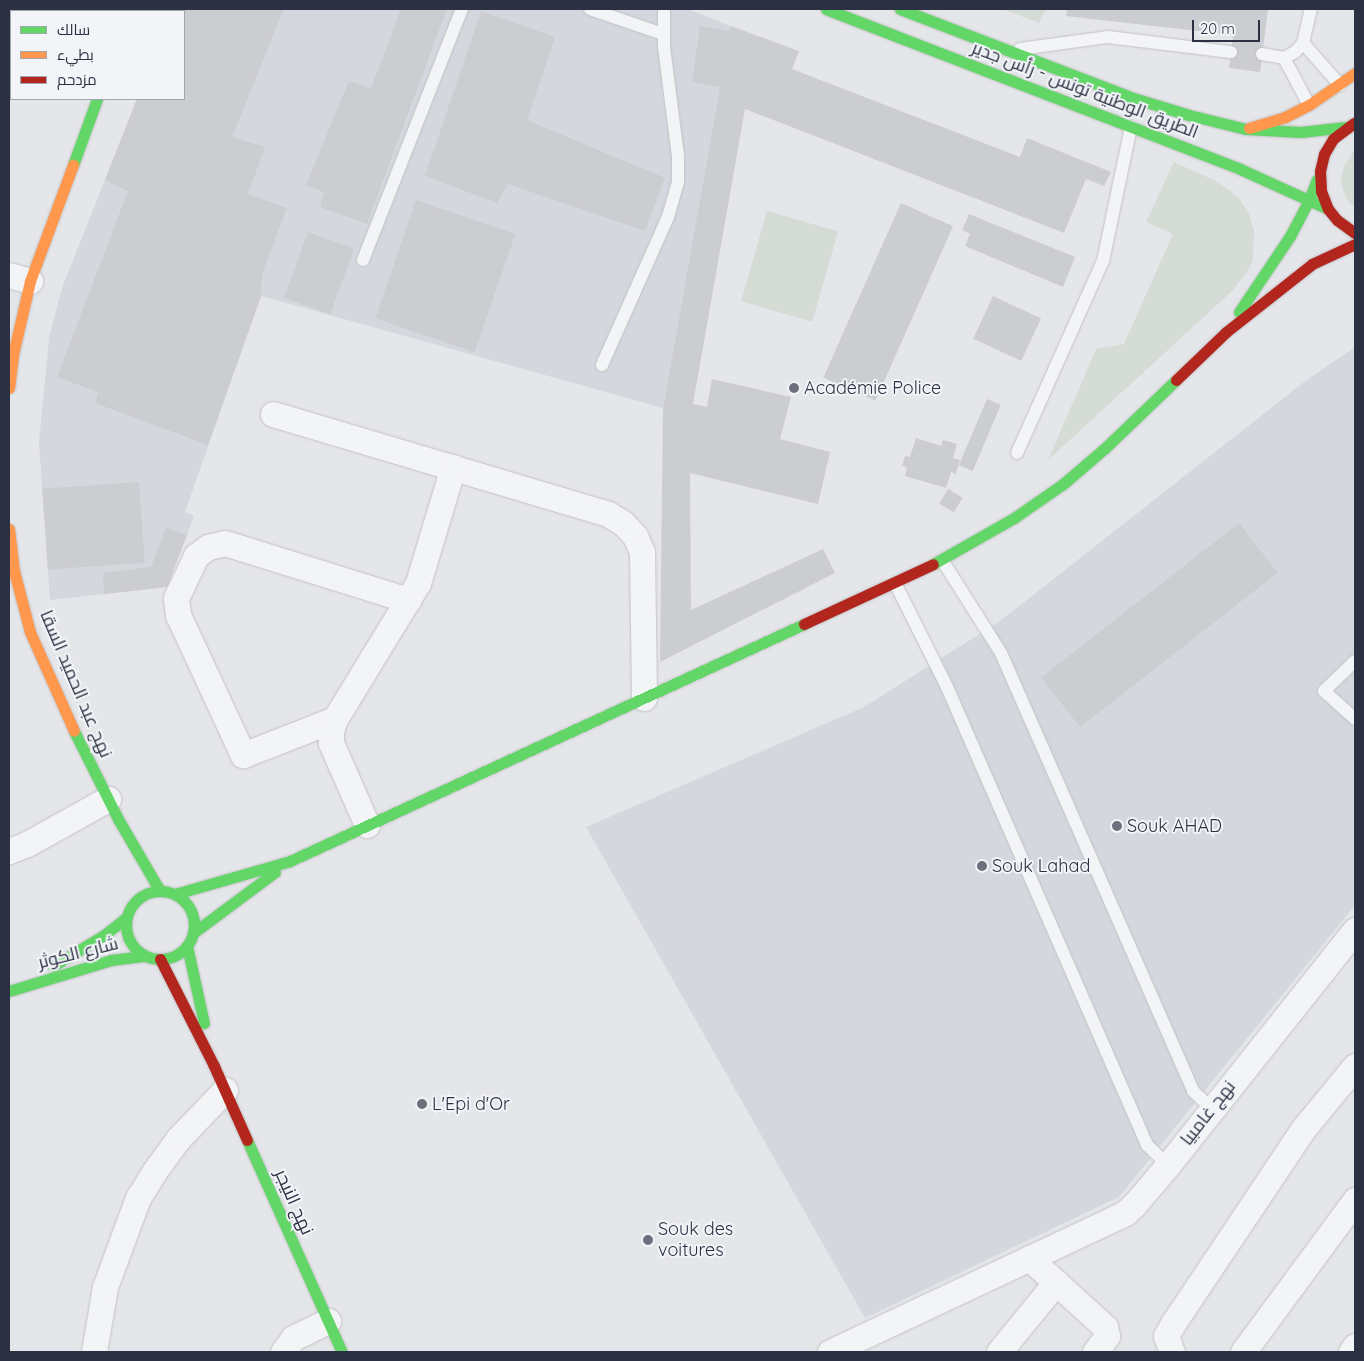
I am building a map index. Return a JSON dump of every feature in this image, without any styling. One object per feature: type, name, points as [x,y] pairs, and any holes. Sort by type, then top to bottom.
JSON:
[{"type":"main road","name":"الطريق الوطنية تونس - رأس جدير","points":[[826,9],[1240,169],[1328,209]]},
{"type":"main road","name":"الطريق الوطنية تونس - رأس جدير","points":[[900,9],[1130,97],[1246,129],[1301,132],[1351,124]]},
{"type":"main road","points":[[1246,129],[1285,117],[1310,105],[1355,74]]},
{"type":"main road","points":[[9,388],[14,350],[19,278],[97,100]]},
{"type":"main road","points":[[1226,332],[1290,236],[1309,200],[1324,154],[1333,139],[1351,124]]},
{"type":"main road","points":[[1320,171],[1321,190],[1328,209],[1337,220],[1355,233]]},
{"type":"main road","points":[[175,894],[290,861],[942,560],[1014,518],[1063,484],[1105,448],[1226,332],[1312,264],[1355,244]]},
{"type":"main road","name":"نهج عبد الحميد السقا","points":[[9,530],[12,572],[30,632],[80,743],[113,809],[160,891]]},
{"type":"main road","name":"نهج عبد الحميد السقا","points":[[113,809],[126,854]]},
{"type":"main road","points":[[193,933],[290,861]]},
{"type":"main road","points":[[131,887],[133,904]]},
{"type":"main road","points":[[160,891],[175,894],[184,901],[194,921],[193,933],[187,946],[170,958],[160,959],[145,956],[136,949],[126,929],[127,917],[133,904],[141,897],[160,891]]},
{"type":"main road","name":"شارع الكوثر","points":[[9,992],[104,935],[127,917]]},
{"type":"main road","points":[[187,946],[214,1066]]},
{"type":"main road","name":"شارع الكوثر","points":[[21,986],[112,960],[145,956]]},
{"type":"main road","points":[[160,959],[214,1066]]},
{"type":"main road","name":"نهج النيجر","points":[[214,1066],[342,1352]]},
{"type":"street","points":[[273,414],[608,514],[623,523],[635,536],[642,552],[644,698]]},
{"type":"street","points":[[367,825],[331,743],[331,731],[335,719],[418,584],[453,467]]},
{"type":"street","points":[[335,719],[243,754],[178,615],[176,598],[196,556],[208,547],[225,543],[408,600]]},
{"type":"street","points":[[9,855],[27,844],[113,809]]},
{"type":"street","name":"نهج غامبيا","points":[[830,1352],[1125,1214],[1168,1165],[1211,1108],[1355,930]]},
{"type":"street","points":[[1172,1352],[1166,1336],[1172,1325],[1304,1128],[1355,1066]]},
{"type":"street","points":[[94,1352],[105,1287],[138,1198],[178,1139],[225,1090]]},
{"type":"street","points":[[1243,1352],[1355,1200]]},
{"type":"street","points":[[1029,1258],[1105,1327],[1107,1336],[1095,1352]]},
{"type":"street","points":[[999,1352],[1056,1282]]},
{"type":"street","points":[[283,1352],[293,1338],[328,1321]]},
{"type":"lane","points":[[363,260],[462,9]]},
{"type":"lane","points":[[590,9],[663,34]]},
{"type":"lane","points":[[602,365],[668,217],[678,181],[678,156],[663,34],[664,9]]},
{"type":"lane","points":[[1262,54],[1284,58],[1295,52],[1303,43],[1311,9]]},
{"type":"lane","points":[[1007,50],[1108,37],[1230,52]]},
{"type":"lane","points":[[1303,43],[1340,85]]},
{"type":"lane","points":[[1284,58],[1310,105]]},
{"type":"lane","points":[[1017,453],[1103,261],[1131,126]]},
{"type":"lane","points":[[942,560],[1001,653],[1193,1091],[1211,1108]]},
{"type":"lane","points":[[895,583],[947,687],[1147,1145],[1168,1165]]},
{"type":"lane","points":[[1355,661],[1324,691],[1355,719]]},
{"type":"shaded area","points":[[688,9],[731,26],[663,408],[261,296],[185,512],[194,516],[167,587],[50,600],[39,442],[49,338],[62,288],[137,100],[185,100],[185,10],[172,10]]},
{"type":"shaded area","points":[[1002,9],[1053,9],[1045,11],[1039,23]]},
{"type":"shaded area","points":[[1355,150],[1355,208],[1348,201],[1343,190],[1341,178],[1344,166]]},
{"type":"shaded area","points":[[1174,162],[1218,182],[1238,197],[1249,214],[1254,231],[1253,261],[1245,275],[1231,292],[1048,460],[1096,349],[1124,344],[1173,234],[1146,222]]},
{"type":"shaded area","points":[[767,211],[838,231],[812,322],[741,301]]},
{"type":"shaded area","name":"Souk Lahad","points":[[1355,347],[1355,905],[1119,1197],[865,1318],[586,827],[864,707],[1000,621],[1304,382]]},
{"type":"building","points":[[284,9],[232,137],[265,147],[248,194],[287,208],[262,274],[261,296],[208,445],[95,403],[98,392],[57,377],[128,191],[105,180],[137,100],[185,100],[185,10],[172,10]]},
{"type":"building","points":[[401,9],[447,9],[367,224],[320,207],[324,192],[306,185],[349,81],[371,88]]},
{"type":"building","points":[[1067,9],[1268,9],[1260,72],[1229,68],[1233,35],[1066,16]]},
{"type":"building","points":[[481,11],[555,37],[527,120],[665,178],[645,231],[508,184],[497,203],[425,176]]},
{"type":"building","points":[[700,26],[730,31],[731,26],[799,51],[792,69],[1020,157],[1027,138],[1111,172],[1104,186],[1086,179],[1064,233],[745,109],[693,404],[707,407],[712,379],[791,397],[780,439],[830,452],[818,504],[690,473],[691,610],[823,549],[835,573],[660,662],[663,408],[720,87],[692,82]]},
{"type":"building","points":[[416,200],[515,234],[475,352],[375,318]]},
{"type":"building","points":[[901,203],[953,226],[875,401],[823,377]]},
{"type":"building","points":[[969,214],[1075,257],[1063,287],[965,246],[970,234],[962,230]]},
{"type":"building","points":[[308,232],[354,249],[330,315],[284,298]]},
{"type":"building","points":[[993,296],[1041,318],[1021,361],[973,339]]},
{"type":"building","points":[[987,399],[1001,405],[973,471],[959,465]]},
{"type":"building","points":[[916,438],[941,446],[943,440],[957,444],[953,458],[960,460],[956,474],[951,472],[946,488],[905,476],[907,467],[902,466],[905,456],[910,457]]},
{"type":"building","points":[[139,482],[145,563],[48,570],[42,489]]},
{"type":"building","points":[[948,489],[963,498],[954,512],[939,504]]},
{"type":"building","points":[[1239,523],[1278,573],[1080,727],[1041,678]]},
{"type":"building","points":[[166,528],[187,535],[167,587],[104,594],[103,573],[151,567]]},
{"type":"traffic: fast","points":[[826,9],[1240,169],[1328,209]]},
{"type":"traffic: fast","points":[[900,9],[1130,97],[1189,115],[1246,129],[1301,132],[1346,127]]},
{"type":"traffic: fast","points":[[73,165],[97,100]]},
{"type":"traffic: fast","points":[[1239,312],[1290,236],[1309,200],[1317,179]]},
{"type":"traffic: fast","points":[[933,564],[1014,518],[1063,484],[1105,448],[1176,380]]},
{"type":"traffic: fast","points":[[175,894],[290,861],[804,624]]},
{"type":"traffic: fast","points":[[74,731],[118,819],[160,891]]},
{"type":"traffic: fast","points":[[193,933],[275,872]]},
{"type":"traffic: fast","points":[[160,891],[173,894],[184,901],[191,912],[194,925],[191,938],[184,949],[173,956],[160,959],[147,956],[136,949],[129,938],[126,925],[129,912],[136,901],[147,894],[160,891]]},
{"type":"traffic: fast","points":[[53,966],[104,935],[127,917]]},
{"type":"traffic: fast","points":[[187,946],[204,1023]]},
{"type":"traffic: fast","points":[[9,991],[111,960],[145,956]]},
{"type":"traffic: fast","points":[[247,1140],[342,1352]]},
{"type":"traffic: slow","points":[[1249,128],[1285,117],[1309,105],[1355,73]]},
{"type":"traffic: slow","points":[[9,388],[14,350],[30,281],[73,165]]},
{"type":"traffic: slow","points":[[9,529],[14,571],[30,632],[74,731]]},
{"type":"traffic: jam","points":[[1354,123],[1333,139],[1324,154],[1320,171],[1321,191],[1328,209],[1337,220],[1355,233]]},
{"type":"traffic: jam","points":[[1176,380],[1226,332],[1312,264],[1355,244]]},
{"type":"traffic: jam","points":[[804,624],[933,564]]},
{"type":"traffic: jam","points":[[160,959],[214,1066],[247,1140]]},
{"type":"place","name":"Académie Police","points":[[794,388]]},
{"type":"place","name":"Souk AHAD","points":[[1117,826]]},
{"type":"place","name":"Souk Lahad","points":[[982,866]]},
{"type":"place","name":"L'Epi d'Or","points":[[422,1104]]},
{"type":"place","name":"Souk des voitures","points":[[648,1240]]}]
